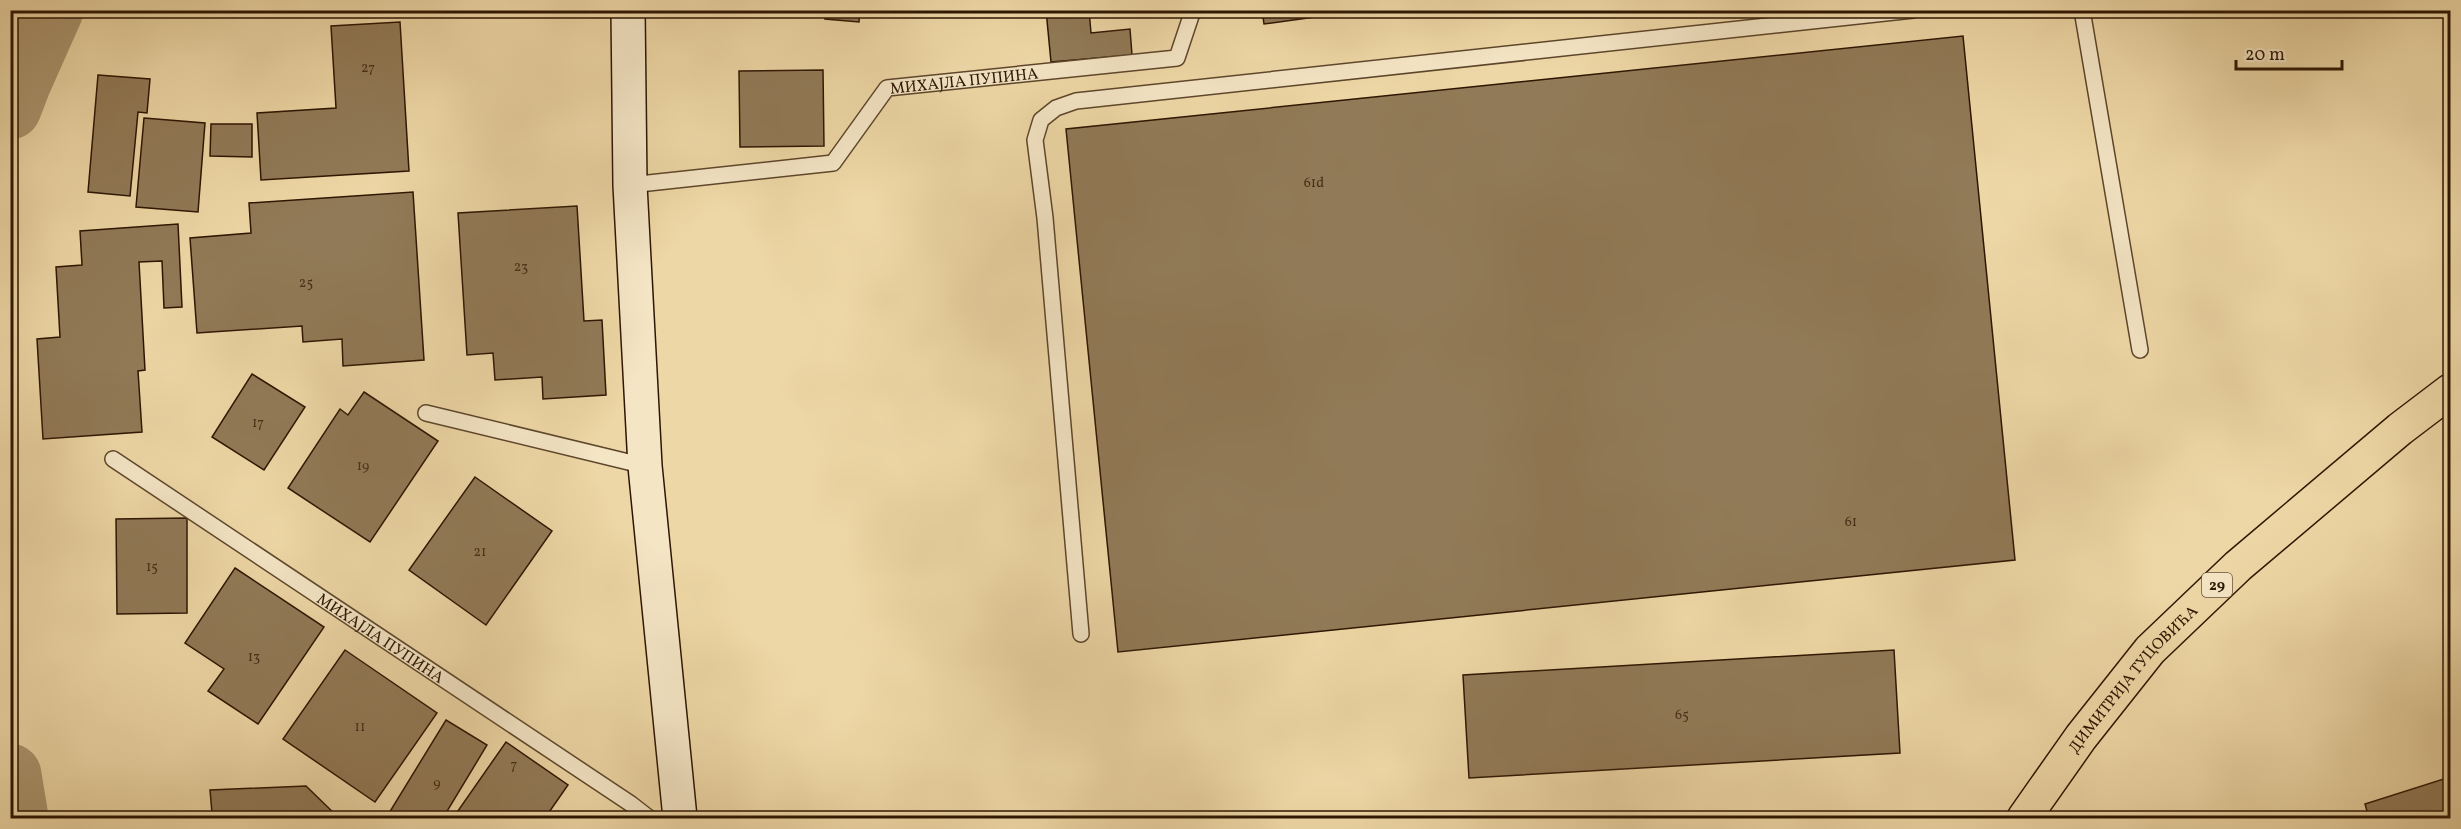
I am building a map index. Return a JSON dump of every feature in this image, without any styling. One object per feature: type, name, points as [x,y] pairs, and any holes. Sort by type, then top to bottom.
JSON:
[{"type":"main road","name":"ДИМИТРИЈА ТУЦОВИЋА","points":[[2024,819],[2081,737],[2150,650],[2238,566],[2400,429],[2451,391]]},
{"type":"street","points":[[628,10],[630,185],[645,466],[680,819]]},
{"type":"lane","name":"МИХАЈЛА ПУПИНА","points":[[630,185],[833,163],[887,88],[1177,58],[1193,10]]},
{"type":"lane","points":[[1081,634],[1045,218],[1035,140],[1041,120],[1056,108],[1088,99],[1913,10]]},
{"type":"lane","points":[[2082,10],[2140,350]]},
{"type":"lane","points":[[426,413],[645,466]]},
{"type":"lane","name":"МИХАЈЛА ПУПИНА","points":[[113,459],[632,804],[649,819]]},
{"type":"building","points":[[826,10],[860,10],[859,22],[825,19]]},
{"type":"building","points":[[1046,10],[1089,10],[1091,33],[1130,29],[1132,55],[1051,62]]},
{"type":"building","points":[[1262,10],[1351,10],[1351,12],[1264,24]]},
{"type":"building","points":[[400,22],[409,171],[261,180],[257,113],[336,108],[331,26]]},
{"type":"building","points":[[1963,36],[2015,560],[1118,652],[1066,129]]},
{"type":"building","points":[[823,70],[824,146],[740,147],[739,71]]},
{"type":"building","points":[[98,75],[150,79],[147,113],[138,112],[130,196],[88,192]]},
{"type":"building","points":[[144,118],[205,123],[198,212],[136,207]]},
{"type":"building","points":[[211,124],[252,124],[252,157],[210,156]]},
{"type":"building","points":[[413,192],[424,360],[343,366],[342,339],[303,342],[302,326],[197,333],[190,238],[251,233],[249,203]]},
{"type":"building","points":[[577,206],[584,321],[602,320],[606,395],[543,399],[542,377],[495,380],[493,353],[467,355],[458,213]]},
{"type":"building","points":[[178,224],[182,307],[164,308],[162,261],[139,262],[145,370],[138,371],[142,432],[43,439],[37,339],[60,337],[56,267],[82,265],[80,231]]},
{"type":"building","points":[[252,374],[305,407],[264,470],[212,437]]},
{"type":"building","points":[[364,392],[438,441],[370,542],[288,488],[340,409],[348,415]]},
{"type":"building","points":[[475,477],[552,531],[486,625],[409,570]]},
{"type":"building","points":[[187,518],[187,613],[117,614],[116,519]]},
{"type":"building","points":[[235,568],[324,627],[258,724],[208,691],[224,669],[185,643]]},
{"type":"building","points":[[345,650],[437,713],[375,802],[283,739]]},
{"type":"building","points":[[1894,650],[1900,753],[1469,778],[1463,675]]},
{"type":"building","points":[[446,720],[487,745],[443,818],[386,818]]},
{"type":"building","points":[[506,742],[568,785],[545,818],[453,818]]},
{"type":"building","points":[[2450,777],[2450,818],[2369,818],[2365,804]]},
{"type":"building","points":[[306,786],[339,818],[198,818],[198,815],[212,813],[210,790]]},
{"type":"waterway","points":[[10,108],[52,10]]},
{"type":"waterway","points":[[10,775],[17,818]]}]
